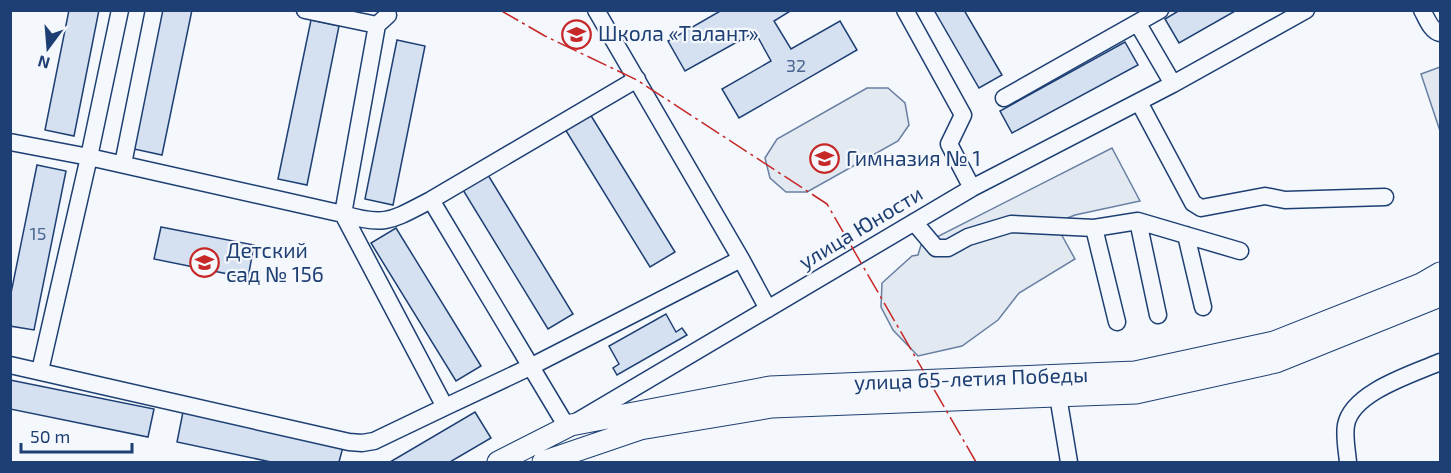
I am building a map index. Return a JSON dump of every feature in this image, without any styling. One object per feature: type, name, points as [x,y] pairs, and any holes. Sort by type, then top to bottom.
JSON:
[{"type":"main road","name":"улица 65-летия Победы","points":[[498,462],[569,426],[770,387],[1135,372],[1274,342],[1421,284],[1440,273]]},
{"type":"main road","name":"улица 65-летия Победы","points":[[543,462],[640,429],[772,407],[1136,393],[1276,362],[1440,296]]},
{"type":"street","points":[[40,371],[120,10]]},
{"type":"street","points":[[123,164],[154,10]]},
{"type":"street","points":[[305,10],[382,20],[343,213],[445,406]]},
{"type":"street","points":[[596,10],[768,309]]},
{"type":"street","points":[[905,10],[963,115],[949,144],[972,188]]},
{"type":"street","points":[[1004,98],[1160,10]]},
{"type":"street","name":"улица Юности","points":[[569,426],[972,188],[1173,84],[1306,10]]},
{"type":"street","points":[[1422,10],[1432,27],[1440,33]]},
{"type":"street","points":[[1138,24],[1173,84]]},
{"type":"street","points":[[10,142],[123,164],[343,213],[368,221],[393,220],[637,79]]},
{"type":"street","points":[[1139,102],[1193,203],[1202,208],[1265,196],[1285,200],[1385,197]]},
{"type":"street","points":[[431,200],[530,367],[569,426]]},
{"type":"street","points":[[914,222],[936,248],[948,248],[968,237],[1011,224],[1094,228],[1138,221],[1240,251]]},
{"type":"street","points":[[1138,221],[1158,315]]},
{"type":"street","points":[[1094,228],[1117,322]]},
{"type":"street","points":[[1186,235],[1203,307]]},
{"type":"street","points":[[10,365],[362,443],[374,441],[530,367],[741,259]]},
{"type":"street","points":[[1348,462],[1346,424],[1356,405],[1379,389],[1440,362]]},
{"type":"street","points":[[1058,396],[1069,462]]},
{"type":"shaded area","points":[[1440,67],[1440,131],[1421,74]]},
{"type":"shaded area","points":[[867,88],[888,88],[905,103],[909,125],[898,141],[807,192],[786,192],[770,178],[765,158],[777,139]]},
{"type":"shaded area","points":[[1112,148],[1140,201],[1075,215],[1055,223],[1075,259],[1019,293],[998,320],[962,346],[918,356],[893,330],[881,307],[882,283],[912,256],[918,255],[921,245]]},
{"type":"building","points":[[69,10],[99,10],[74,136],[45,130]]},
{"type":"building","points":[[162,10],[192,10],[162,155],[134,149]]},
{"type":"building","points":[[722,10],[792,10],[774,21],[791,49],[840,21],[857,50],[739,118],[722,89],[771,61],[755,32],[685,71],[668,41]]},
{"type":"building","points":[[934,10],[964,10],[1002,75],[979,88]]},
{"type":"building","points":[[1180,10],[1237,10],[1179,43],[1165,19]]},
{"type":"building","points":[[311,20],[339,26],[307,185],[278,179]]},
{"type":"building","points":[[397,40],[425,46],[393,205],[365,199]]},
{"type":"building","points":[[1125,42],[1138,65],[1012,133],[1000,111]]},
{"type":"building","points":[[590,114],[675,252],[650,267],[565,129]]},
{"type":"building","points":[[37,165],[66,171],[34,330],[10,326],[10,298]]},
{"type":"building","points":[[488,175],[573,314],[548,329],[463,190]]},
{"type":"building","points":[[161,227],[254,245],[248,278],[154,259]]},
{"type":"building","points":[[396,228],[481,366],[456,381],[371,243]]},
{"type":"building","points":[[666,314],[676,332],[682,328],[687,335],[617,375],[613,368],[619,364],[609,346]]},
{"type":"building","points":[[10,380],[154,409],[148,437],[10,409]]},
{"type":"building","points":[[183,412],[343,447],[339,462],[271,462],[177,442]]},
{"type":"building","points":[[475,412],[491,438],[450,462],[390,462]]},
{"type":"power","points":[[500,10],[545,36],[637,80],[827,204],[976,462]]},
{"type":"place","name":"Школа «Талант»","points":[[577,34]]},
{"type":"place","name":"Гимназия № 1","points":[[825,159]]},
{"type":"place","name":"Детский сад № 156","points":[[205,263]]}]
